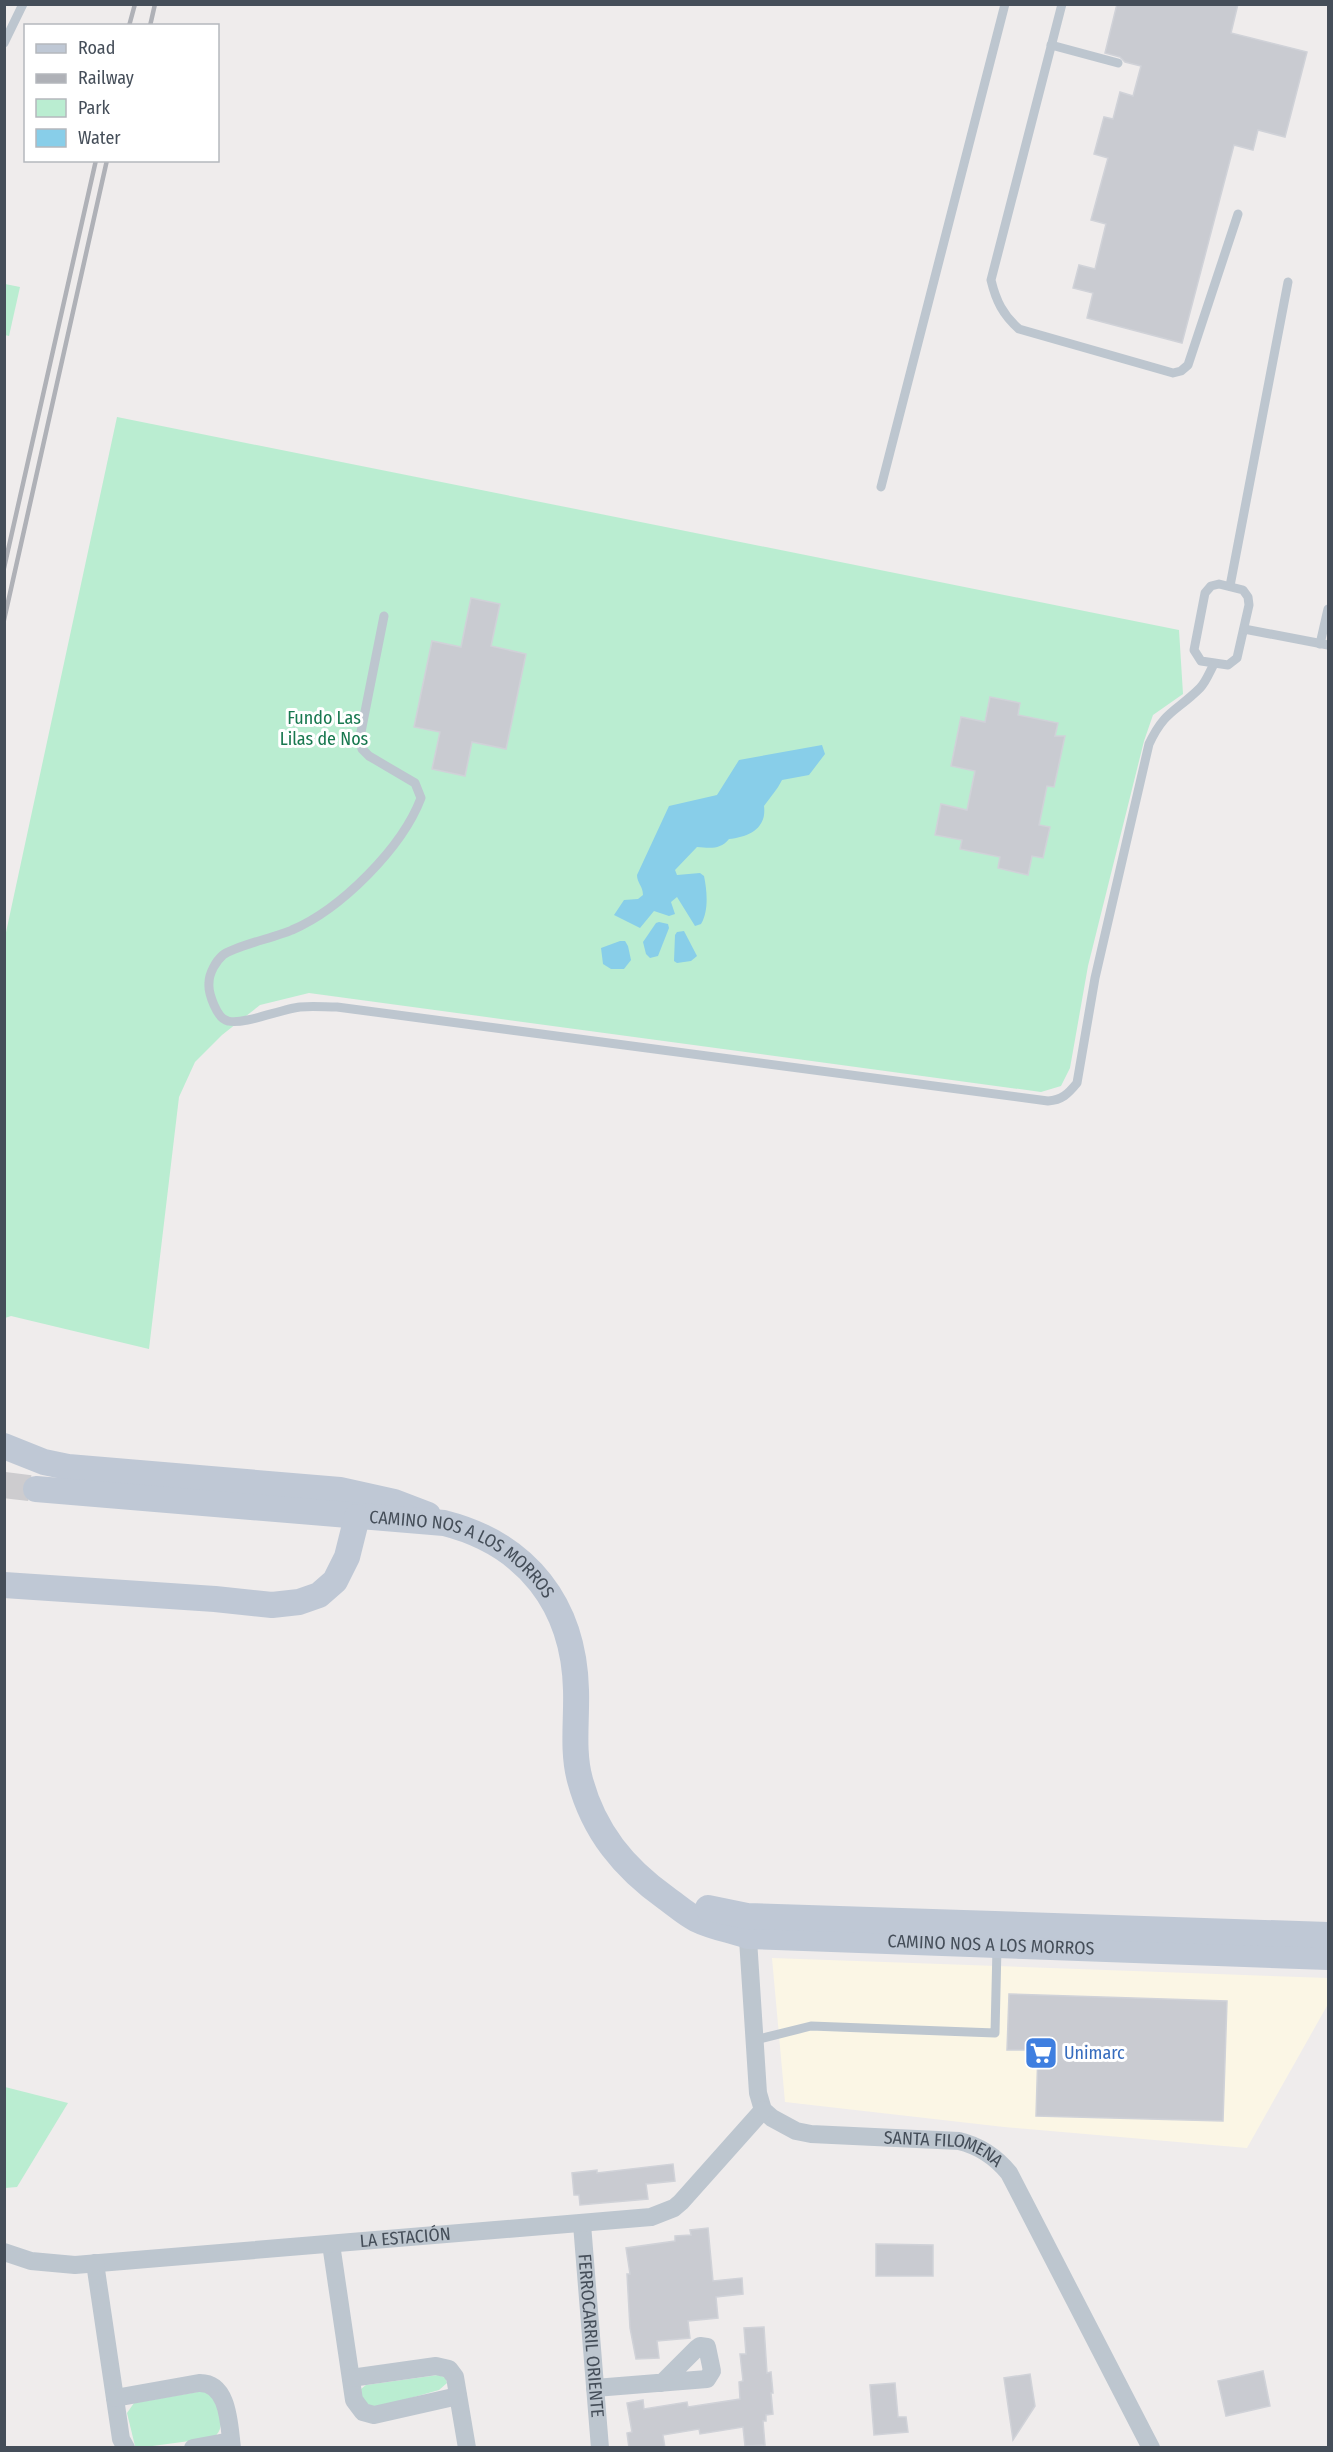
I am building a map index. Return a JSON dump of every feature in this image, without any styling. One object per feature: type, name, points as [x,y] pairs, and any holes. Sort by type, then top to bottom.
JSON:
[{"type":"main road","points":[[4,1446],[44,1462],[68,1467],[340,1490],[394,1502],[444,1523]]},
{"type":"main road","name":"CAMINO NOS A LOS MORROS","points":[[36,1489],[444,1523],[474,1532],[506,1549],[523,1562],[549,1592],[565,1625],[574,1666],[576,1757],[587,1801],[610,1846],[633,1873],[661,1895],[747,1926],[997,1945],[1329,1957]]},
{"type":"main road","points":[[4,1585],[272,1605],[299,1602],[319,1595],[335,1581],[347,1557],[357,1517]]},
{"type":"main road","name":"CAMINO NOS A LOS MORROS","points":[[747,1926],[1329,1935]]},
{"type":"street","points":[[747,1926],[758,2093],[763,2110]]},
{"type":"street","name":"LA ESTACIÓN","points":[[4,2252],[18,2258],[48,2264],[95,2263],[644,2218],[674,2208],[693,2190],[763,2110]]},
{"type":"street","name":"SANTA FILOMENA","points":[[763,2110],[782,2125],[811,2134],[959,2141],[982,2148],[992,2155],[1009,2173],[1151,2448]]},
{"type":"street","name":"FERROCARRIL ORIENTE","points":[[582,2224],[600,2448]]},
{"type":"street","points":[[331,2244],[356,2405],[368,2414],[458,2396]]},
{"type":"street","points":[[95,2263],[121,2439],[126,2448]]},
{"type":"street","points":[[351,2378],[443,2366],[455,2377],[467,2448]]},
{"type":"street","points":[[115,2398],[199,2383],[209,2384],[222,2396],[232,2444],[193,2448]]},
{"type":"street","points":[[595,2388],[662,2383]]},
{"type":"lane","points":[[4,43],[23,4]]},
{"type":"lane","points":[[881,487],[1005,4]]},
{"type":"lane","points":[[1062,4],[991,280],[996,300],[1006,318],[1019,329],[1173,373],[1181,371],[1188,365],[1239,214]]},
{"type":"lane","points":[[1051,45],[1118,63]]},
{"type":"lane","points":[[1230,586],[1288,282]]},
{"type":"lane","points":[[1214,584],[1245,591],[1249,605],[1244,629],[1235,661],[1228,665],[1201,661],[1196,656],[1194,650],[1196,635],[1206,590],[1214,584]]},
{"type":"lane","points":[[1244,629],[1324,645],[1329,609]]},
{"type":"lane","points":[[384,616],[360,737],[362,748],[369,756],[415,783],[421,798],[413,819],[393,847],[336,905],[294,930],[224,954],[211,971],[208,984],[219,1015],[227,1021],[240,1022],[301,1007],[337,1007],[1048,1101],[1059,1100],[1068,1094],[1077,1083],[1095,978],[1149,744],[1158,724],[1202,687],[1214,664]]},
{"type":"lane","points":[[755,2040],[811,2026],[995,2032],[997,1945]]},
{"type":"shaded area","name":"Unimarc","points":[[772,1958],[1328,1978],[1328,2004],[1247,2148],[1004,2127],[785,2102]]},
{"type":"green space","points":[[5,284],[20,287],[9,336],[5,335]]},
{"type":"green space","name":"Fundo Las Lilas de Nos","points":[[117,417],[1179,630],[1183,694],[1153,715],[1144,741],[1088,966],[1070,1068],[1061,1086],[1041,1092],[309,993],[260,1005],[222,1035],[195,1062],[179,1097],[149,1349],[11,1316],[5,1318],[5,937]]},
{"type":"green space","points":[[5,2087],[68,2103],[17,2187],[5,2188]]},
{"type":"green space","points":[[438,2375],[446,2378],[447,2383],[439,2390],[375,2408],[362,2404],[361,2389],[366,2385]]},
{"type":"green space","points":[[203,2391],[211,2394],[219,2411],[221,2424],[217,2434],[212,2438],[145,2447],[135,2446],[127,2413],[134,2403]]},
{"type":"water","points":[[822,745],[825,754],[809,775],[782,780],[764,806],[762,821],[755,830],[749,834],[729,839],[718,847],[697,847],[675,870],[677,875],[700,873],[704,876],[706,907],[701,924],[695,926],[677,897],[671,902],[675,914],[669,916],[654,911],[640,928],[614,915],[624,900],[638,899],[643,895],[637,875],[669,806],[717,795],[739,760]]},
{"type":"water","points":[[659,922],[668,924],[669,928],[658,956],[650,958],[646,954],[643,942]]},
{"type":"water","points":[[684,931],[697,956],[691,961],[677,963],[674,961],[675,935],[677,932]]},
{"type":"water","points":[[625,941],[628,946],[631,960],[624,969],[611,969],[603,964],[601,948]]},
{"type":"building","points":[[1117,4],[1238,4],[1231,33],[1307,52],[1285,137],[1258,130],[1253,150],[1234,145],[1182,343],[1087,318],[1093,293],[1073,288],[1079,265],[1095,269],[1106,224],[1091,220],[1108,158],[1094,154],[1104,117],[1113,119],[1120,92],[1133,96],[1141,66],[1105,53]]},
{"type":"building","points":[[471,598],[500,604],[491,646],[526,654],[506,749],[472,742],[465,776],[432,769],[440,732],[414,727],[432,641],[461,647]]},
{"type":"building","points":[[990,697],[1020,703],[1018,715],[1058,723],[1055,736],[1065,736],[1054,787],[1047,786],[1039,825],[1050,827],[1043,858],[1032,856],[1028,875],[998,868],[1000,857],[960,849],[962,840],[935,835],[941,804],[967,810],[975,771],[951,766],[961,717],[985,722]]},
{"type":"building","points":[[1009,1994],[1227,2001],[1223,2121],[1036,2116],[1038,2050],[1007,2050]]},
{"type":"building","points":[[673,2164],[675,2181],[646,2184],[648,2199],[580,2205],[579,2195],[574,2195],[572,2173],[597,2170],[597,2173]]},
{"type":"building","points":[[708,2228],[713,2281],[742,2278],[743,2294],[716,2297],[718,2318],[688,2321],[690,2338],[657,2341],[659,2358],[636,2359],[630,2328],[627,2274],[630,2274],[626,2248],[675,2241],[675,2236],[691,2235],[690,2230]]},
{"type":"building","points":[[876,2244],[933,2245],[933,2276],[876,2276]]},
{"type":"building","points":[[764,2327],[767,2373],[771,2372],[773,2393],[771,2393],[773,2414],[766,2415],[766,2421],[763,2421],[765,2445],[745,2446],[743,2427],[700,2434],[699,2429],[663,2435],[665,2448],[629,2448],[627,2433],[632,2432],[627,2403],[643,2400],[644,2409],[687,2402],[688,2407],[740,2399],[739,2382],[743,2381],[740,2354],[746,2354],[744,2328]]},
{"type":"building","points":[[1263,2371],[1270,2406],[1226,2416],[1218,2381]]},
{"type":"building","points":[[1030,2374],[1035,2406],[1013,2440],[1004,2378]]},
{"type":"building","points":[[895,2383],[898,2417],[906,2417],[908,2432],[874,2435],[870,2385]]},
{"type":"tunnel","points":[[4,1485],[36,1489]]},
{"type":"railway","points":[[130,24],[135,4]]},
{"type":"railway","points":[[150,24],[155,4]]},
{"type":"railway","points":[[4,568],[96,162]]},
{"type":"railway","points":[[4,620],[107,162]]},
{"type":"place","name":"Unimarc","points":[[1041,2053]]}]
